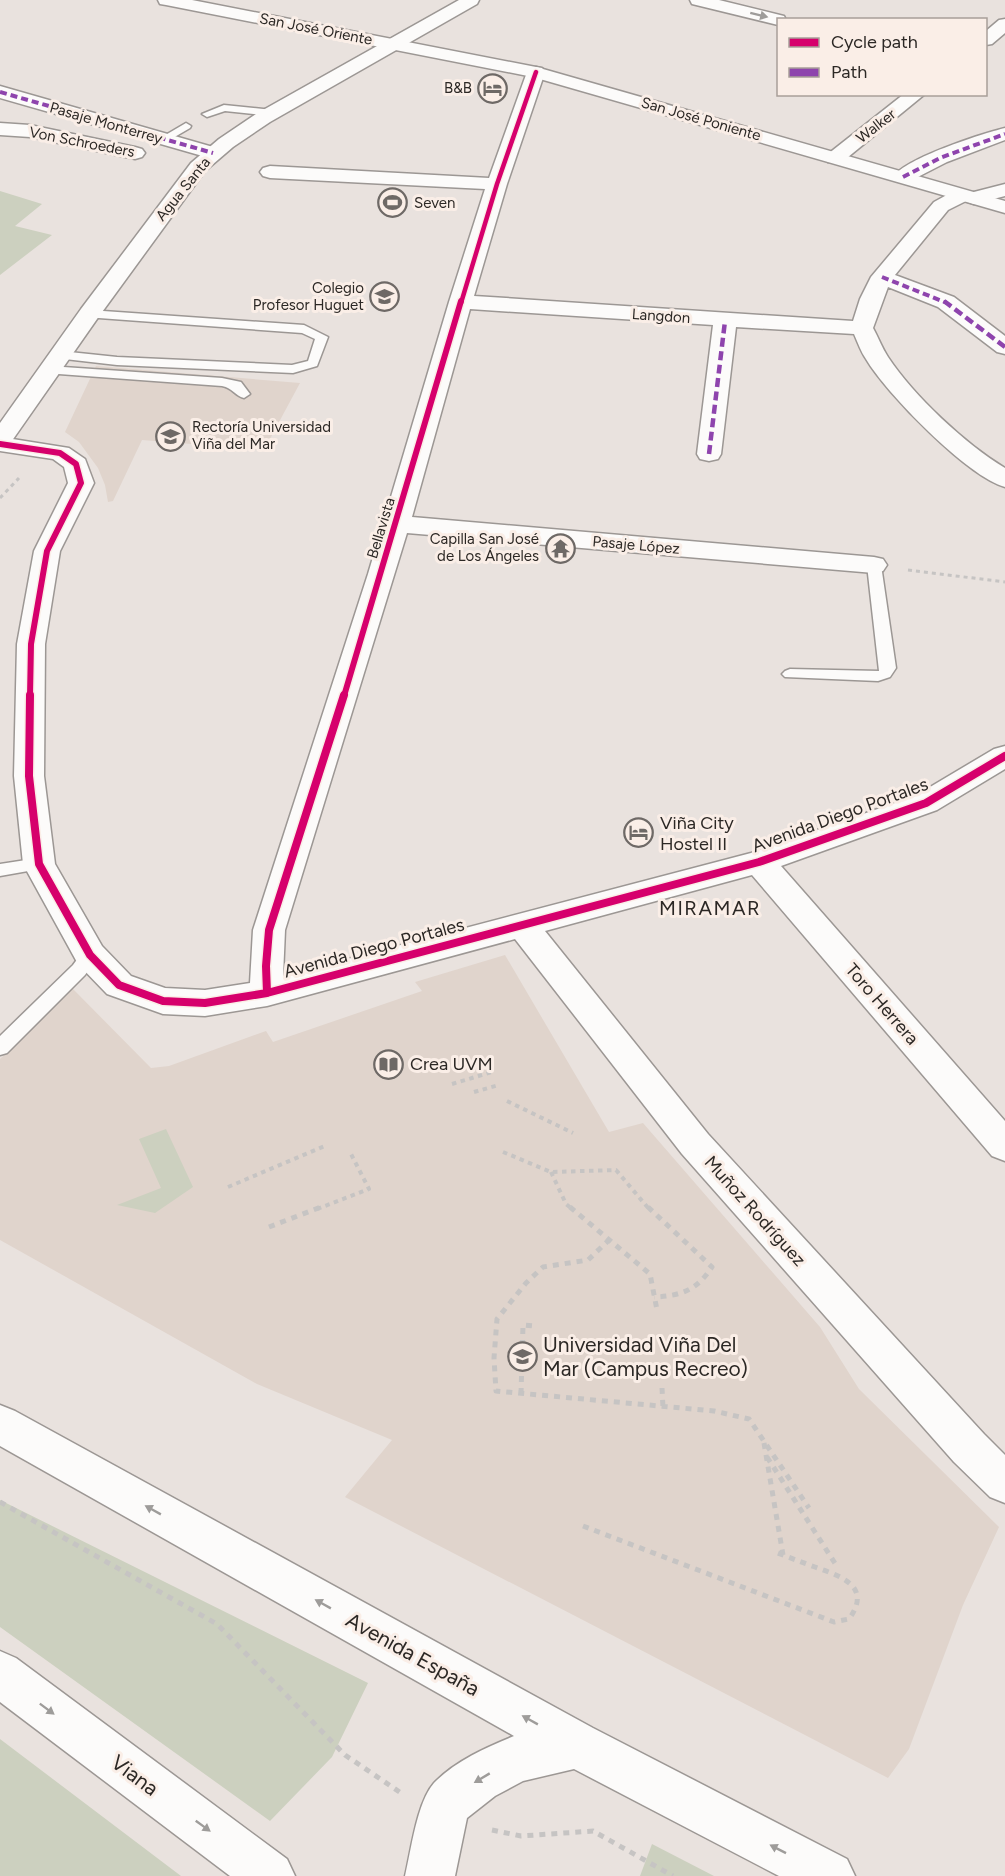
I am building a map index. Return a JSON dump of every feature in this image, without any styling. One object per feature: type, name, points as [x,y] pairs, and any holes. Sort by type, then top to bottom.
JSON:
[{"type":"street","name":"San José Oriente","points":[[166,0],[394,44]]},
{"type":"street","name":"Agua Santa","points":[[0,442],[89,314],[206,160],[241,132],[273,112],[471,0]]},
{"type":"street","points":[[698,0],[777,20]]},
{"type":"street","points":[[987,39],[1005,24]]},
{"type":"street","name":"San José Poniente","points":[[394,44],[536,72],[1005,207]]},
{"type":"street","name":"Bellavista","points":[[267,993],[266,966],[270,930],[397,524],[460,302],[497,184],[536,72]]},
{"type":"street","name":"Pasaje Monterrey","points":[[0,92],[162,140],[206,160]]},
{"type":"street","name":"Walker","points":[[835,158],[913,96]]},
{"type":"street","name":"Von Schroeders","points":[[0,129],[30,131],[206,160]]},
{"type":"street","points":[[903,177],[969,145],[1005,134]]},
{"type":"street","points":[[270,172],[497,184]]},
{"type":"street","points":[[1005,189],[968,196],[941,206],[882,277],[871,299],[862,328],[877,359],[919,409],[976,461],[1005,479]]},
{"type":"street","points":[[882,277],[946,302],[1005,347]]},
{"type":"street","name":"Langdon","points":[[460,302],[725,321],[862,328]]},
{"type":"street","points":[[709,454],[725,321]]},
{"type":"street","name":"Avenida Diego Portales","points":[[0,442],[60,453],[76,464],[81,483],[47,551],[32,644],[29,776],[39,864],[90,955],[119,985],[163,1001],[205,1003],[267,993],[759,862],[926,803],[1005,756]]},
{"type":"street","name":"Pasaje López","points":[[397,524],[874,566]]},
{"type":"street","name":"Toro Herrera","points":[[759,862],[1005,1146]]},
{"type":"street","name":"Muñoz Rodríguez","points":[[522,925],[695,1144],[969,1448],[1005,1483]]},
{"type":"street","name":"Avenida España","points":[[0,1424],[576,1745],[830,1876]]},
{"type":"street","name":"Viana","points":[[0,1674],[270,1876]]},
{"type":"street","points":[[430,1876],[441,1820],[450,1801],[488,1774],[516,1759],[576,1745]]},
{"type":"lane","points":[[207,114],[224,108],[273,112]]},
{"type":"lane","points":[[162,140],[186,126]]},
{"type":"lane","points":[[55,362],[117,361],[293,369],[313,363],[322,337],[304,329],[89,314]]},
{"type":"lane","points":[[55,362],[222,382],[236,385],[244,394]]},
{"type":"lane","points":[[790,674],[878,676],[885,674],[888,668],[874,566]]},
{"type":"lane","points":[[0,870],[39,864]]},
{"type":"lane","points":[[0,1048],[79,970],[90,955]]},
{"type":"path","points":[[934,574],[1005,582]]},
{"type":"path","points":[[452,1084],[492,1072]]},
{"type":"path","points":[[474,1092],[499,1085]]},
{"type":"path","points":[[507,1101],[573,1133]]},
{"type":"path","points":[[228,1186],[327,1145]]},
{"type":"path","points":[[503,1152],[551,1172],[616,1170],[639,1200],[671,1233],[712,1267],[704,1281],[682,1296],[654,1297]]},
{"type":"path","points":[[269,1227],[369,1189],[351,1154]]},
{"type":"path","points":[[551,1172],[566,1204],[650,1274],[657,1310]]},
{"type":"path","points":[[610,1239],[588,1260],[543,1267],[526,1283],[497,1319],[494,1358],[496,1391],[714,1411],[749,1419],[809,1508]]},
{"type":"path","points":[[521,1394],[523,1325],[534,1326]]},
{"type":"path","points":[[662,1388],[663,1408]]},
{"type":"path","points":[[763,1439],[783,1555]]},
{"type":"path","points":[[767,1457],[838,1568]]},
{"type":"path","points":[[0,1502],[217,1624],[345,1755],[441,1820],[522,1836],[593,1831],[673,1876]]},
{"type":"path","points":[[583,1526],[834,1622],[849,1619],[858,1609],[859,1598],[855,1588],[847,1579],[775,1552]]},
{"type":"shaded area","name":"Rectoría Universidad Viña del Mar","points":[[96,366],[300,383],[264,450],[142,440],[113,501],[108,502],[105,485],[98,468],[79,442],[65,432]]},
{"type":"shaded area","name":"Universidad Viña Del Mar (Campus Recreo)","points":[[505,955],[609,1132],[643,1123],[820,1327],[859,1389],[999,1527],[963,1605],[909,1749],[888,1778],[345,1497],[392,1440],[257,1384],[0,1240],[0,1059],[72,988],[151,1068],[169,1066],[266,1031],[273,1042],[422,991],[415,982]]},
{"type":"green space","points":[[0,191],[42,204],[15,226],[52,235],[0,275]]},
{"type":"green space","points":[[166,1129],[193,1187],[155,1213],[117,1205],[161,1188],[139,1139]]},
{"type":"green space","points":[[0,1500],[368,1683],[332,1757],[270,1821],[0,1627]]},
{"type":"green space","points":[[0,1739],[181,1876],[0,1876]]},
{"type":"green space","points":[[652,1844],[714,1876],[640,1876]]},
{"type":"marked path","points":[[0,92],[213,153]]},
{"type":"marked path","points":[[903,177],[966,147],[1005,134]]},
{"type":"marked path","points":[[882,277],[946,302],[1005,347]]},
{"type":"marked path","points":[[709,454],[725,321]]},
{"type":"cycle path","points":[[267,993],[266,966],[269,930],[382,574],[497,184],[536,72]]},
{"type":"cycle path","points":[[0,444],[60,453],[76,464],[81,483],[47,551],[31,644],[29,776],[39,864],[90,955],[119,985],[163,1001],[205,1003],[267,993],[759,862],[926,803],[1005,756]]},
{"type":"place","name":"B&B","points":[[493,88]]},
{"type":"place","name":"Seven","points":[[393,203]]},
{"type":"place","name":"Colegio Profesor Huguet","points":[[385,297]]},
{"type":"place","name":"Rectoría Universidad Viña del Mar","points":[[171,436]]},
{"type":"place","name":"Capilla San José de Los Ángeles","points":[[560,548]]},
{"type":"place","name":"Viña City Hostel II","points":[[639,833]]},
{"type":"place","name":"Crea UVM","points":[[389,1064]]},
{"type":"place","name":"Universidad Viña Del Mar (Campus Recreo)","points":[[522,1356]]},
{"type":"district","name":"MIRAMAR","points":[[710,908]]}]
